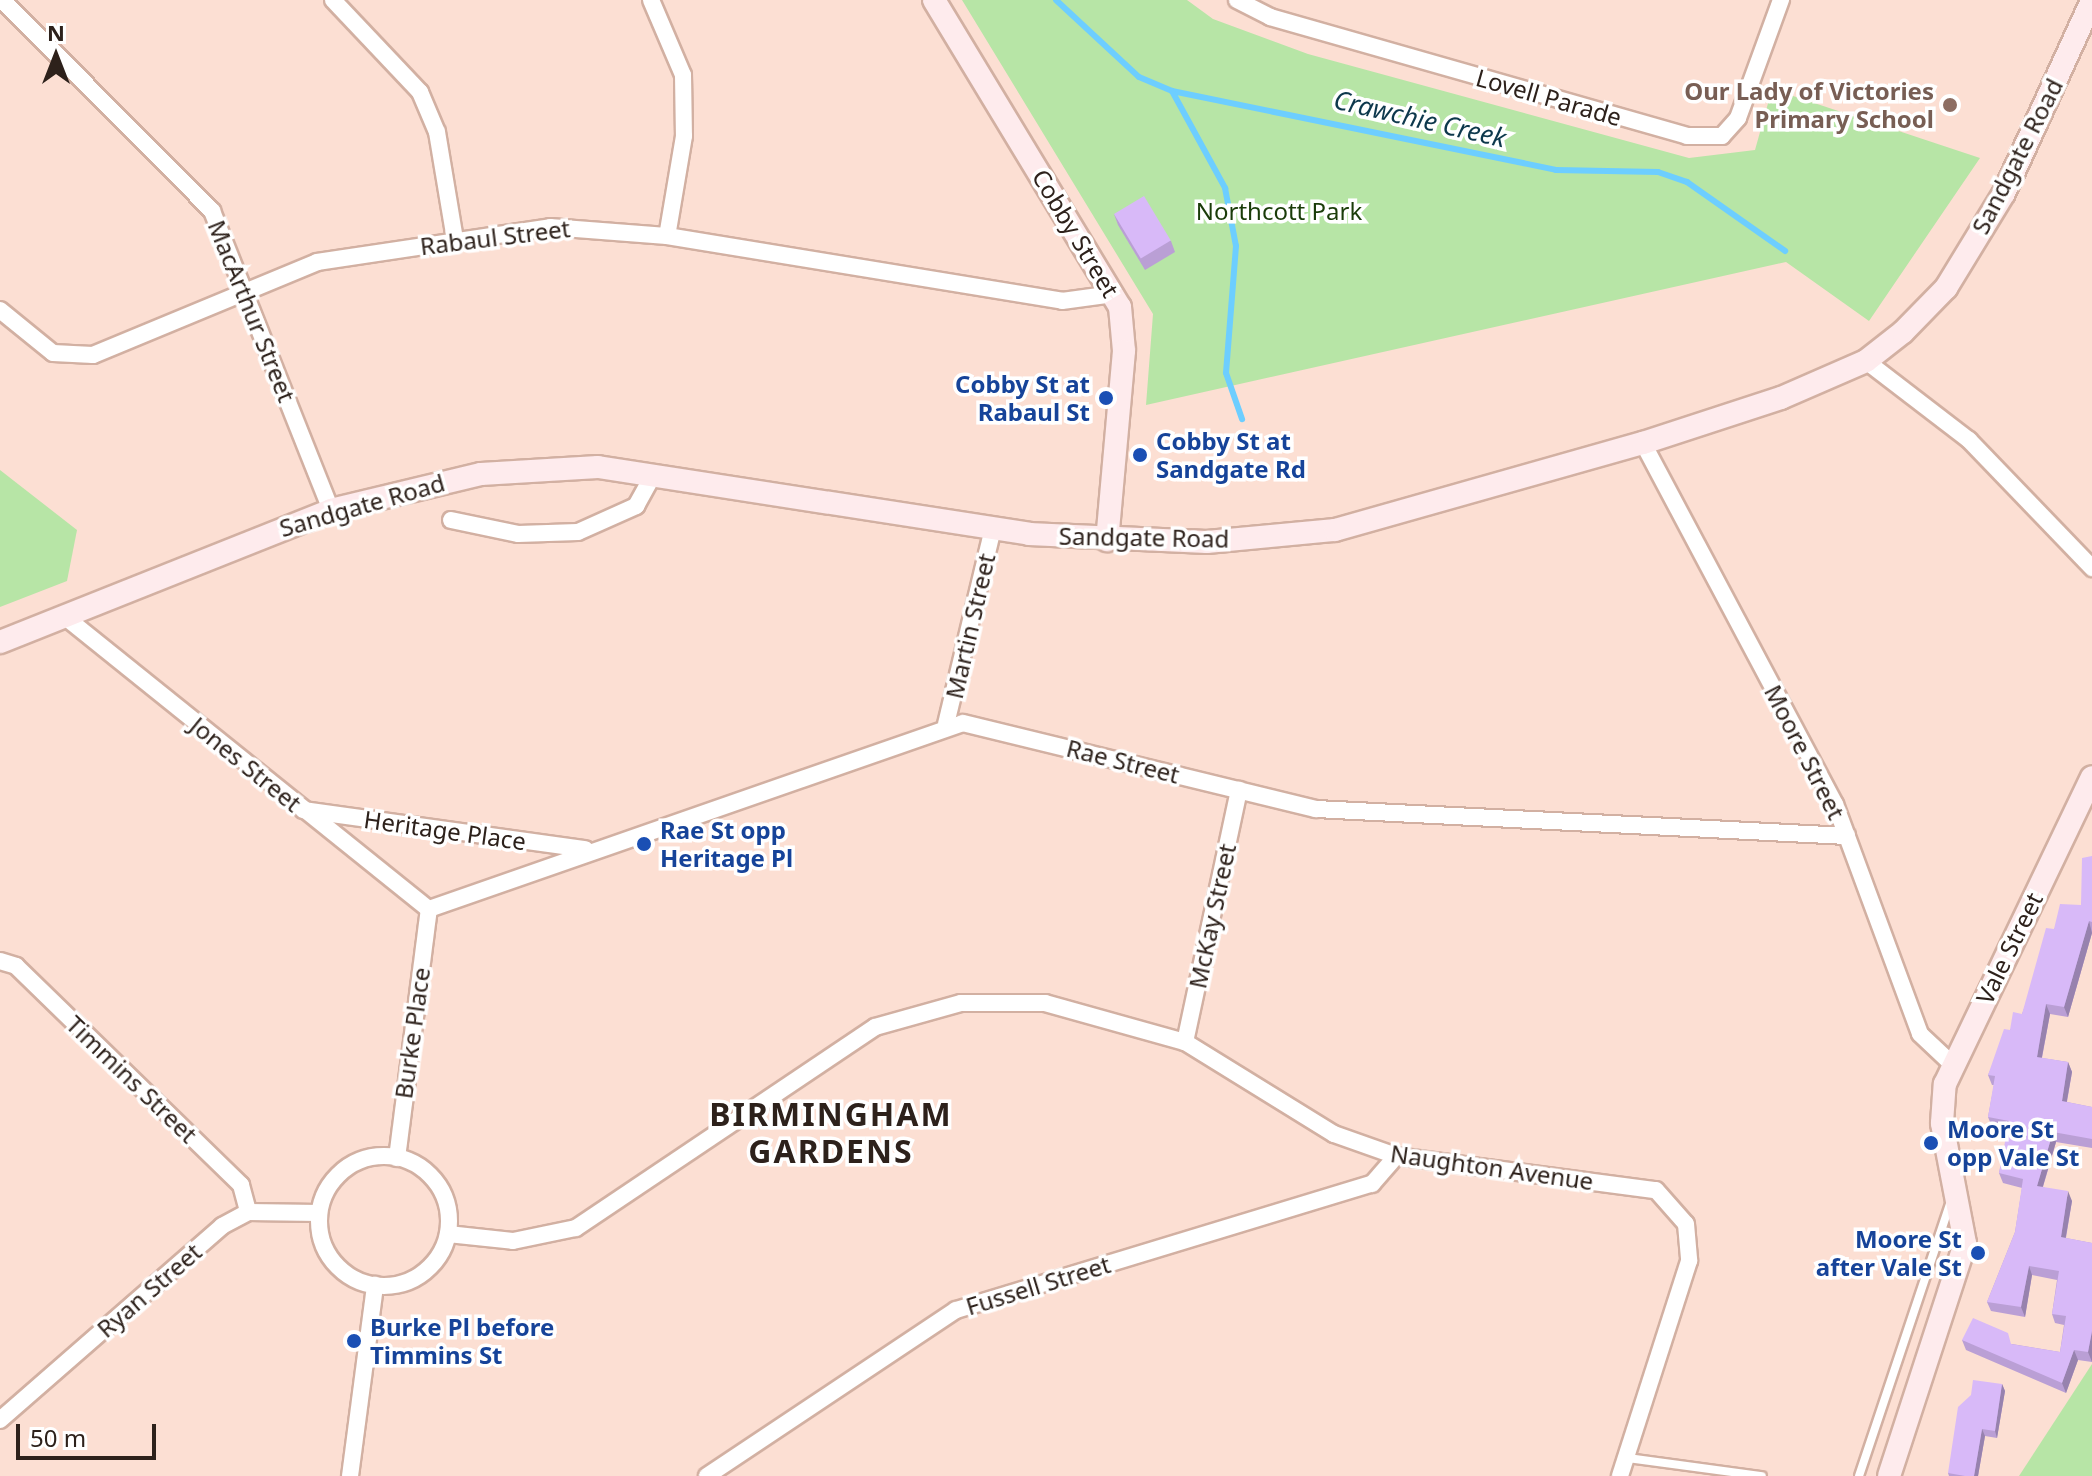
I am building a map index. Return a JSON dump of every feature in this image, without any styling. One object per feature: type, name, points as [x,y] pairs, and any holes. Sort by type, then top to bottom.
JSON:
[{"type":"main road","name":"Cobby Street","points":[[934,0],[1114,294],[1125,336],[1107,540]]},
{"type":"main road","name":"Sandgate Road","points":[[0,642],[331,510],[419,485],[560,465],[653,475],[993,528],[1107,540],[1207,542],[1335,530],[1643,443],[1781,398],[1866,361],[1946,288],[2004,193],[2092,1]]},
{"type":"main road","name":"Vale Street","points":[[1955,1182],[1942,1123],[1952,1064],[2092,777]]},
{"type":"main road","points":[[1889,1476],[1962,1257],[1955,1182]]},
{"type":"street","name":"MacArthur Street","points":[[2,0],[183,175],[212,211],[331,510]]},
{"type":"street","points":[[333,0],[420,92],[437,132],[455,240]]},
{"type":"street","points":[[651,0],[683,75],[684,136],[667,236]]},
{"type":"street","name":"Lovell Parade","points":[[1237,0],[1270,17],[1698,136],[1722,136],[1738,118],[1781,0]]},
{"type":"street","name":"Rabaul Street","points":[[0,310],[53,353],[73,357],[245,293],[317,262],[550,227],[667,236],[1062,301],[1114,294]]},
{"type":"street","points":[[1866,361],[1969,440],[2092,568]]},
{"type":"street","name":"Moore Street","points":[[1643,443],[1847,836],[1920,1034],[1952,1064]]},
{"type":"street","points":[[451,520],[518,534],[578,532],[636,506],[653,475]]},
{"type":"street","name":"Martin Street","points":[[946,724],[993,528]]},
{"type":"street","name":"Jones Street","points":[[64,616],[429,909]]},
{"type":"street","name":"Rae Street","points":[[429,909],[946,724],[982,725],[1316,809],[1847,836]]},
{"type":"street","name":"McKay Street","points":[[1185,1042],[1239,790]]},
{"type":"street","name":"Heritage Place","points":[[302,810],[589,850]]},
{"type":"street","name":"Burke Place","points":[[397,1158],[429,909]]},
{"type":"street","name":"Timmins Street","points":[[0,961],[16,966],[241,1185],[248,1212]]},
{"type":"street","name":"Naughton Avenue","points":[[448,1234],[513,1241],[576,1228],[875,1027],[961,1003],[1045,1003],[1185,1042],[1334,1134],[1396,1156],[1656,1190],[1686,1224],[1689,1261],[1620,1476]]},
{"type":"street","name":"Fussell Street","points":[[707,1476],[956,1310],[1372,1184],[1396,1156]]},
{"type":"street","points":[[397,1158],[430,1174],[442,1192],[448,1234],[429,1268],[395,1285],[375,1285],[339,1268],[319,1233],[319,1213],[324,1193],[351,1164],[397,1158]]},
{"type":"street","points":[[248,1212],[319,1213]]},
{"type":"street","name":"Ryan Street","points":[[2,1414],[222,1226],[248,1212]]},
{"type":"street","points":[[350,1476],[375,1285]]},
{"type":"lane","points":[[1859,1476],[1942,1246],[1955,1182]]},
{"type":"lane","points":[[1628,1458],[1762,1476]]},
{"type":"green space","name":"Northcott Park","points":[[962,0],[1187,0],[1213,19],[1308,54],[1689,158],[1755,150],[1772,89],[1980,158],[1869,321],[1786,262],[1146,405],[1153,314]]},
{"type":"green space","points":[[0,470],[77,530],[67,581],[0,607]]},
{"type":"green space","points":[[2092,1364],[2092,1476],[2019,1476]]},
{"type":"building","points":[[1144,196],[1171,241],[1141,259],[1114,214]]},
{"type":"building","points":[[2092,856],[2092,922],[2089,921],[2064,1007],[2046,1004],[2037,1057],[2068,1062],[2062,1101],[2092,1107],[2092,1139],[2053,1132],[2037,1186],[2068,1191],[2061,1237],[2092,1243],[2092,1331],[2088,1352],[2074,1350],[2062,1383],[1962,1340],[1973,1318],[2008,1333],[2011,1344],[2060,1352],[2066,1316],[2052,1314],[2059,1271],[2029,1266],[2021,1307],[1987,1302],[2015,1232],[2023,1179],[1999,1173],[2009,1121],[1988,1117],[1995,1076],[1988,1075],[2004,1029],[2010,1030],[2013,1012],[2022,1014],[2046,928],[2054,929],[2060,904],[2081,905],[2082,858]]},
{"type":"building","points":[[1973,1380],[2002,1384],[1995,1431],[1982,1429],[1974,1476],[1965,1476],[1948,1473],[1958,1407],[1971,1395]]},
{"type":"waterway","name":"Crawchie Creek","points":[[1056,0],[1139,77],[1172,91],[1556,170],[1658,172],[1687,182],[1785,251]]},
{"type":"waterway","points":[[1172,91],[1225,188],[1236,246],[1226,373],[1242,419]]},
{"type":"place","name":"Our Lady of Victories Primary School","points":[[1950,105]]},
{"type":"place","name":"Cobby St at Rabaul St","points":[[1106,398]]},
{"type":"place","name":"Cobby St at Sandgate Rd","points":[[1140,455]]},
{"type":"place","name":"Rae St opp Heritage Pl","points":[[644,844]]},
{"type":"place","name":"Moore St opp Vale St","points":[[1931,1143]]},
{"type":"place","name":"Moore St after Vale St","points":[[1978,1253]]},
{"type":"place","name":"Burke Pl before Timmins St","points":[[354,1341]]},
{"type":"district","name":"BIRMINGHAM GARDENS","points":[[831,1134]]}]
